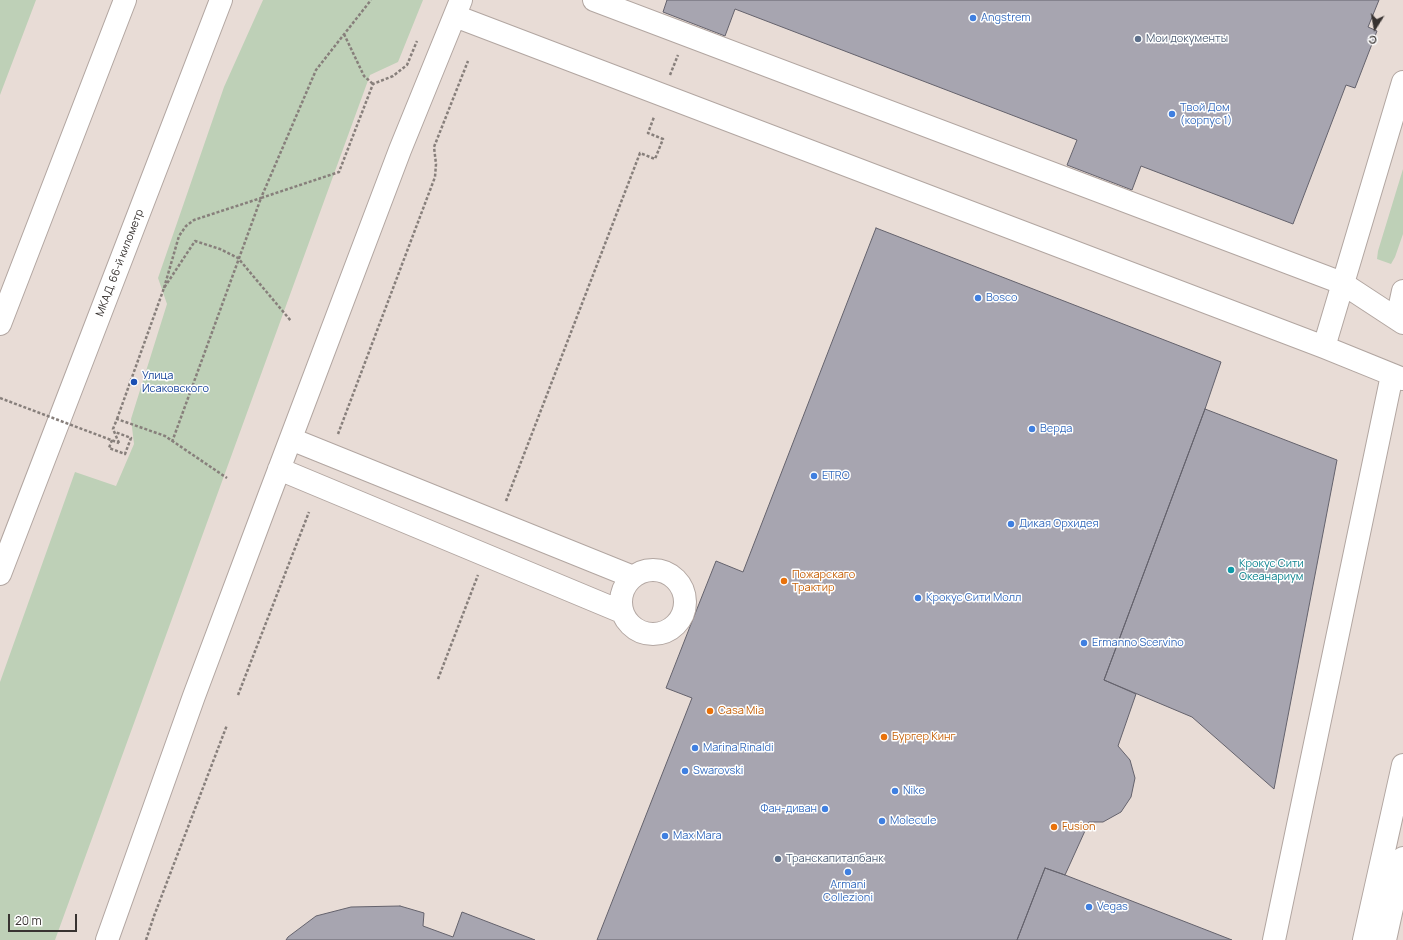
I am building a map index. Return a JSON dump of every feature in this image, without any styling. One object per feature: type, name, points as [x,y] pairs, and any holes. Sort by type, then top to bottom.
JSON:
[{"type":"main road","points":[[0,324],[125,0]]},
{"type":"main road","name":"МКАД, 66-й километр","points":[[0,574],[221,0]]},
{"type":"main road","points":[[594,0],[1342,283],[1400,321],[1403,291]]},
{"type":"main road","points":[[106,940],[194,696],[279,469],[400,150],[458,8],[662,95],[1324,347],[1397,377],[1274,940]]},
{"type":"main road","points":[[1324,347],[1342,283],[1399,114],[1403,82]]},
{"type":"main road","points":[[291,438],[633,577]]},
{"type":"main road","points":[[279,469],[622,612]]},
{"type":"main road","points":[[652,570],[664,572],[672,576],[682,589],[685,597],[683,613],[674,627],[658,634],[650,634],[634,628],[628,623],[622,612],[621,599],[627,583],[633,577],[640,573],[652,570]]},
{"type":"main road","points":[[1364,940],[1403,765]]},
{"type":"main road","points":[[1384,940],[1403,858]]},
{"type":"path","points":[[172,442],[261,198],[316,70],[371,0]]},
{"type":"path","points":[[344,34],[364,76],[373,84]]},
{"type":"path","points":[[506,502],[640,152],[655,159],[663,139],[648,133],[686,35]]},
{"type":"path","points":[[0,398],[119,443],[113,429],[164,288],[179,236],[186,226],[194,220],[339,172],[373,84],[393,76],[407,65],[417,41]]},
{"type":"path","points":[[336,439],[435,177],[436,164],[434,147],[468,61]]},
{"type":"path","points":[[164,288],[196,241],[220,249],[238,258],[291,321]]},
{"type":"path","points":[[117,419],[165,436],[227,478]]},
{"type":"path","points":[[112,440],[109,448],[125,454],[131,438],[115,432]]},
{"type":"path","points":[[238,695],[309,512]]},
{"type":"path","points":[[438,679],[480,569],[464,562],[469,548]]},
{"type":"path","points":[[146,940],[227,725]]},
{"type":"green space","points":[[0,0],[36,0],[0,95]]},
{"type":"green space","points":[[263,0],[423,0],[398,62],[370,75],[55,940],[0,940],[0,682],[75,472],[116,486],[134,444],[131,419],[167,304],[158,278],[224,87]]},
{"type":"green space","points":[[1403,169],[1403,234],[1391,264],[1377,259],[1378,251]]},
{"type":"building","name":"Твой Дом (корпус 1)","points":[[667,0],[1379,0],[1368,27],[1377,31],[1355,88],[1346,85],[1293,224],[1141,166],[1132,190],[1067,165],[1077,140],[735,9],[725,36],[663,12]]},
{"type":"building","name":"Крокус Сити Молл","points":[[876,228],[1221,362],[1205,409],[1104,680],[1136,694],[1118,746],[1130,760],[1135,778],[1131,797],[1121,812],[1103,822],[1089,822],[1065,875],[1045,868],[1017,940],[597,940],[692,698],[666,688],[691,624],[716,561],[743,572]]},
{"type":"building","name":"Крокус Сити Океанариум","points":[[1205,409],[1337,460],[1274,789],[1192,717],[1104,680]]},
{"type":"building","name":"Vegas","points":[[1045,868],[1065,875],[1232,940],[1017,940]]},
{"type":"building","points":[[400,906],[424,913],[423,926],[453,937],[462,912],[535,940],[286,940],[316,916],[351,907]]},
{"type":"place","name":"Angstrem","points":[[973,18]]},
{"type":"place","name":"Мои документы","points":[[1138,39]]},
{"type":"place","name":"Твой Дом (корпус 1)","points":[[1172,114]]},
{"type":"place","name":"Bosco","points":[[978,298]]},
{"type":"place","name":"Улица Исаковского","points":[[134,382]]},
{"type":"place","name":"Верда","points":[[1032,429]]},
{"type":"place","name":"ETRO","points":[[814,476]]},
{"type":"place","name":"Дикая Орхидея","points":[[1011,524]]},
{"type":"place","name":"Крокус Сити Океанариум","points":[[1231,570]]},
{"type":"place","name":"Пожарскаго Трактир","points":[[784,581]]},
{"type":"place","name":"Крокус Сити Молл","points":[[918,598]]},
{"type":"place","name":"Ermanno Scervino","points":[[1084,643]]},
{"type":"place","name":"Casa Mia","points":[[710,711]]},
{"type":"place","name":"Бургер Кинг","points":[[884,737]]},
{"type":"place","name":"Marina Rinaldi","points":[[695,748]]},
{"type":"place","name":"Swarovski","points":[[685,771]]},
{"type":"place","name":"Nike","points":[[895,791]]},
{"type":"place","name":"Фан-диван","points":[[825,809]]},
{"type":"place","name":"Molecule","points":[[882,821]]},
{"type":"place","name":"Fusion","points":[[1054,827]]},
{"type":"place","name":"Max Mara","points":[[665,836]]},
{"type":"place","name":"Транскапиталбанк","points":[[778,859]]},
{"type":"place","name":"Armani Collezioni","points":[[848,872]]},
{"type":"place","name":"Vegas","points":[[1089,907]]}]
